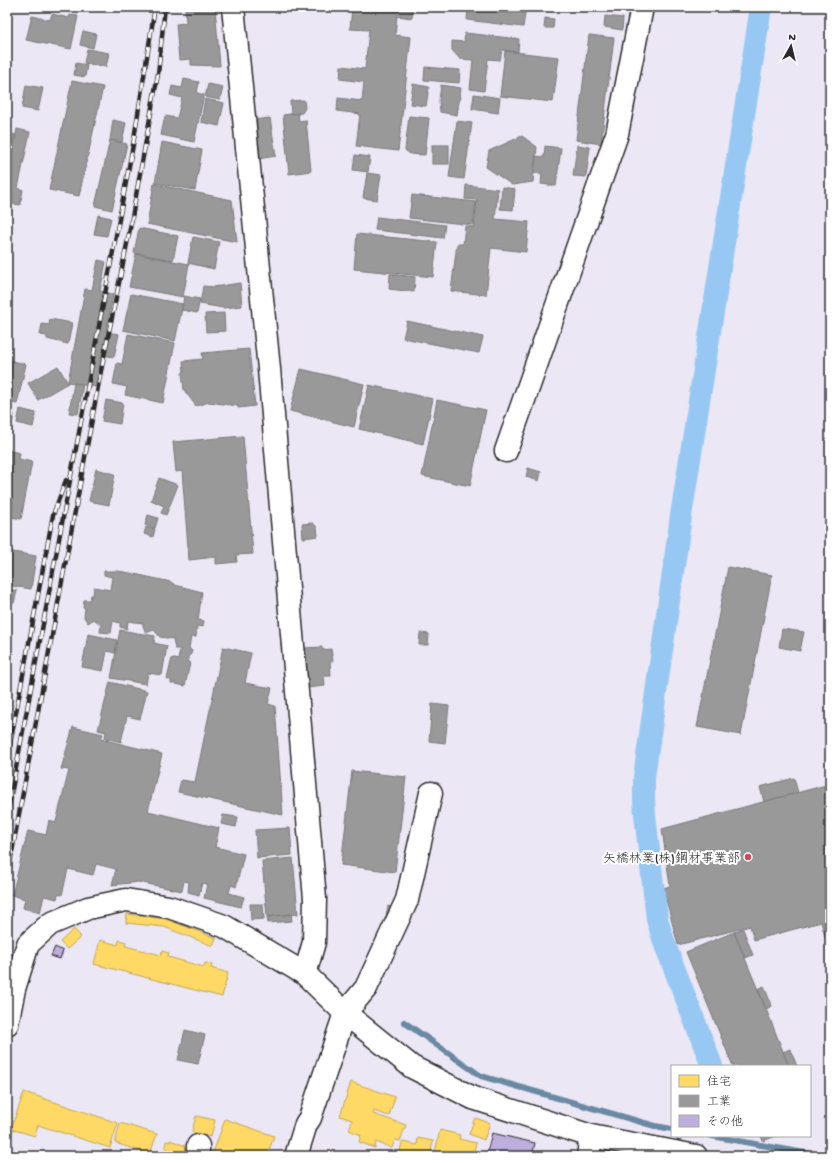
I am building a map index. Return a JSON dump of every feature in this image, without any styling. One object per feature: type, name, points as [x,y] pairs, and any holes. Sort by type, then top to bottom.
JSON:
[{"type":"street","points":[[233,7],[268,361],[315,899],[314,942],[305,974]]},
{"type":"street","points":[[506,451],[617,134],[642,7]]},
{"type":"street","points":[[296,1156],[345,1013],[366,988],[407,900],[431,793]]},
{"type":"street","points":[[7,1024],[14,989],[28,944],[50,924],[88,908],[126,900],[169,907],[224,926],[305,974],[345,1013],[412,1067],[472,1098],[589,1146],[696,1156]]},
{"type":"building: 住宅","points":[[127,914],[166,919],[216,938],[213,946],[164,927],[126,923]]},
{"type":"building: 住宅","points":[[74,929],[81,937],[67,949],[60,942]]},
{"type":"building: 住宅","points":[[100,940],[118,945],[119,940],[126,942],[125,946],[161,955],[162,951],[169,953],[168,957],[204,967],[205,963],[212,964],[211,968],[228,973],[222,997],[94,964]]},
{"type":"building: 住宅","points":[[351,1082],[395,1097],[389,1116],[374,1111],[373,1114],[406,1125],[400,1141],[395,1140],[392,1148],[376,1142],[375,1148],[359,1142],[361,1135],[349,1130],[352,1120],[340,1116]]},
{"type":"building: 住宅","points":[[24,1092],[118,1123],[110,1148],[38,1125],[35,1136],[11,1129]]},
{"type":"building: 住宅","points":[[196,1116],[215,1120],[211,1137],[192,1132]]},
{"type":"building: 住宅","points":[[475,1118],[490,1123],[484,1140],[469,1134]]},
{"type":"building: 住宅","points":[[225,1119],[274,1136],[267,1156],[222,1156],[213,1153]]},
{"type":"building: 住宅","points":[[120,1123],[157,1134],[150,1154],[115,1143]]},
{"type":"building: 住宅","points":[[440,1130],[460,1135],[459,1139],[476,1143],[473,1156],[434,1156]]},
{"type":"building: 住宅","points":[[418,1138],[433,1141],[430,1156],[399,1156],[402,1142],[417,1145]]},
{"type":"building: 住宅","points":[[170,1140],[188,1147],[185,1156],[165,1148],[166,1141],[170,1142]]},
{"type":"building: 工業","points":[[185,7],[215,7],[220,66],[191,65],[191,59],[179,60],[176,24],[186,23]]},
{"type":"building: 工業","points":[[352,7],[357,7],[372,13],[373,7],[413,7],[412,18],[397,16],[395,35],[411,37],[398,151],[356,146],[360,114],[337,111],[338,98],[362,101],[364,82],[340,79],[341,66],[365,69],[369,30],[350,29]]},
{"type":"building: 工業","points":[[468,7],[526,7],[523,27],[467,20]]},
{"type":"building: 工業","points":[[52,14],[69,18],[70,15],[78,16],[71,49],[26,40],[32,16],[50,20]]},
{"type":"building: 工業","points":[[605,16],[623,18],[622,30],[604,27]]},
{"type":"building: 工業","points":[[545,18],[554,19],[553,28],[544,28]]},
{"type":"building: 工業","points":[[83,31],[96,34],[93,48],[80,45]]},
{"type":"building: 工業","points":[[465,33],[519,39],[518,52],[502,50],[500,60],[488,59],[484,91],[470,89],[473,60],[460,59],[452,50],[452,41],[464,42]]},
{"type":"building: 工業","points":[[589,35],[614,38],[601,144],[576,140]]},
{"type":"building: 工業","points":[[87,49],[109,53],[106,67],[84,63]]},
{"type":"building: 工業","points":[[505,51],[559,57],[553,102],[500,96]]},
{"type":"building: 工業","points":[[76,63],[87,65],[85,77],[74,75]]},
{"type":"building: 工業","points":[[425,67],[460,70],[459,83],[424,80]]},
{"type":"building: 工業","points":[[184,79],[199,82],[197,93],[204,95],[194,142],[161,135],[165,116],[177,118],[182,98],[170,95],[172,86],[182,88]]},
{"type":"building: 工業","points":[[72,81],[103,87],[79,196],[49,190]]},
{"type":"building: 工業","points":[[208,84],[223,87],[220,100],[205,97]]},
{"type":"building: 工業","points":[[413,84],[429,87],[426,106],[410,104]]},
{"type":"building: 工業","points":[[26,85],[43,88],[38,111],[22,108]]},
{"type":"building: 工業","points":[[441,85],[461,88],[457,115],[440,112],[439,100]]},
{"type":"building: 工業","points":[[474,94],[500,98],[498,113],[472,109]]},
{"type":"building: 工業","points":[[205,99],[224,103],[219,126],[201,122]]},
{"type":"building: 工業","points":[[304,100],[305,108],[302,113],[291,114],[290,101]]},
{"type":"building: 工業","points":[[298,113],[299,121],[306,120],[311,171],[289,174],[283,115]]},
{"type":"building: 工業","points":[[409,116],[429,118],[425,155],[410,154],[405,150]]},
{"type":"building: 工業","points":[[270,118],[276,156],[258,159],[253,120]]},
{"type":"building: 工業","points":[[113,120],[126,123],[122,142],[110,140]]},
{"type":"building: 工業","points":[[457,121],[472,123],[464,179],[449,177]]},
{"type":"building: 工業","points":[[17,129],[30,132],[18,188],[23,190],[20,205],[7,203],[7,174]]},
{"type":"building: 工業","points":[[7,133],[16,135],[9,164],[7,163]]},
{"type":"building: 工業","points":[[522,136],[537,147],[533,182],[512,185],[486,167],[489,151]]},
{"type":"building: 工業","points":[[110,140],[127,144],[112,210],[95,206]]},
{"type":"building: 工業","points":[[162,142],[202,150],[195,190],[155,183]]},
{"type":"building: 工業","points":[[432,145],[449,145],[449,164],[432,164]]},
{"type":"building: 工業","points":[[577,145],[590,147],[586,177],[573,176]]},
{"type":"building: 工業","points":[[545,146],[561,148],[556,186],[541,184],[542,174],[534,173],[536,156],[544,157]]},
{"type":"building: 工業","points":[[355,155],[370,157],[368,172],[353,170]]},
{"type":"building: 工業","points":[[367,173],[381,175],[377,200],[363,198]]},
{"type":"building: 工業","points":[[154,184],[232,200],[237,242],[147,224]]},
{"type":"building: 工業","points":[[466,185],[498,189],[495,219],[529,222],[526,252],[491,248],[486,295],[451,291],[457,244],[463,244],[465,226],[474,227],[477,200],[465,199]]},
{"type":"building: 工業","points":[[502,187],[515,189],[513,210],[500,209]]},
{"type":"building: 工業","points":[[412,195],[476,202],[473,225],[409,218]]},
{"type":"building: 工業","points":[[98,215],[111,218],[107,236],[94,234]]},
{"type":"building: 工業","points":[[377,217],[445,225],[443,238],[375,230]]},
{"type":"building: 工業","points":[[139,228],[178,236],[173,260],[134,253]]},
{"type":"building: 工業","points":[[357,234],[437,242],[433,277],[354,269]]},
{"type":"building: 工業","points":[[193,237],[219,242],[214,269],[188,263]]},
{"type":"building: 工業","points":[[136,254],[189,264],[183,297],[129,287]]},
{"type":"building: 工業","points":[[98,260],[106,262],[100,291],[113,294],[106,332],[119,334],[114,357],[102,355],[96,387],[68,382],[85,289],[92,290]]},
{"type":"building: 工業","points":[[390,274],[415,277],[414,292],[389,289]]},
{"type":"building: 工業","points":[[240,283],[242,306],[223,308],[200,304],[203,286],[214,287]]},
{"type":"building: 工業","points":[[131,294],[183,304],[175,341],[123,330]]},
{"type":"building: 工業","points":[[184,296],[200,299],[197,313],[182,310]]},
{"type":"building: 工業","points":[[224,313],[225,331],[206,332],[205,314]]},
{"type":"building: 工業","points":[[50,319],[72,323],[68,344],[47,339],[47,336],[40,335],[42,324],[49,325]]},
{"type":"building: 工業","points":[[407,321],[483,337],[479,353],[403,338]]},
{"type":"building: 工業","points":[[128,334],[175,343],[163,403],[125,395],[127,387],[113,384],[117,363],[122,364]]},
{"type":"building: 工業","points":[[249,349],[255,406],[238,408],[238,406],[209,402],[196,406],[184,390],[182,373],[184,372],[183,361],[203,359],[202,353]]},
{"type":"building: 工業","points":[[7,360],[26,364],[17,404],[7,402]]},
{"type":"building: 工業","points":[[58,366],[68,383],[38,400],[28,383]]},
{"type":"building: 工業","points":[[301,369],[364,384],[354,427],[290,411]]},
{"type":"building: 工業","points":[[74,383],[83,384],[78,414],[69,413]]},
{"type":"building: 工業","points":[[369,385],[433,399],[423,444],[359,429]]},
{"type":"building: 工業","points":[[106,400],[123,403],[120,424],[102,421]]},
{"type":"building: 工業","points":[[437,400],[486,410],[470,486],[422,476]]},
{"type":"building: 工業","points":[[20,409],[36,413],[33,427],[17,423]]},
{"type":"building: 工業","points":[[7,413],[14,414],[11,427],[7,426]]},
{"type":"building: 工業","points":[[243,436],[253,554],[236,555],[237,562],[216,564],[216,557],[189,560],[182,471],[176,472],[173,442]]},
{"type":"building: 工業","points":[[7,450],[20,453],[19,459],[32,462],[21,519],[7,516]]},
{"type":"building: 工業","points":[[528,468],[541,472],[539,481],[526,477]]},
{"type":"building: 工業","points":[[96,469],[115,474],[109,505],[89,501]]},
{"type":"building: 工業","points":[[159,478],[178,485],[166,515],[161,513],[164,506],[151,500]]},
{"type":"building: 工業","points":[[148,515],[158,518],[155,528],[145,525]]},
{"type":"building: 工業","points":[[313,523],[317,527],[318,536],[303,538],[302,524]]},
{"type":"building: 工業","points":[[146,527],[155,529],[153,537],[144,534]]},
{"type":"building: 工業","points":[[8,551],[36,556],[31,589],[7,585]]},
{"type":"building: 工業","points":[[728,567],[772,575],[741,735],[697,727]]},
{"type":"building: 工業","points":[[104,571],[125,572],[171,582],[175,585],[202,592],[198,620],[204,621],[203,627],[197,626],[196,637],[191,637],[189,648],[192,651],[188,657],[188,662],[190,663],[185,686],[171,683],[171,680],[167,679],[172,658],[178,660],[180,649],[175,649],[173,639],[160,637],[154,630],[146,633],[143,623],[128,621],[127,629],[120,627],[120,623],[113,621],[111,633],[100,632],[101,625],[94,619],[88,623],[84,617],[84,600],[90,600],[91,595],[93,595],[94,587],[110,590],[112,577],[104,575]]},
{"type":"building: 工業","points":[[7,589],[17,591],[14,603],[7,602]]},
{"type":"building: 工業","points":[[782,629],[804,632],[800,651],[779,647]]},
{"type":"building: 工業","points":[[120,630],[155,636],[154,643],[167,646],[162,675],[148,673],[146,684],[111,678]]},
{"type":"building: 工業","points":[[420,633],[429,634],[428,645],[419,645]]},
{"type":"building: 工業","points":[[88,634],[117,640],[115,653],[107,651],[103,671],[82,667]]},
{"type":"building: 工業","points":[[223,647],[251,653],[245,683],[272,688],[268,704],[275,706],[283,815],[178,792],[181,780],[195,782]]},
{"type":"building: 工業","points":[[322,647],[322,650],[331,649],[333,661],[330,661],[331,676],[324,676],[325,686],[307,688],[303,648]]},
{"type":"building: 工業","points":[[110,682],[147,691],[140,719],[127,716],[121,742],[105,738],[106,732],[98,730]]},
{"type":"building: 工業","points":[[432,704],[449,706],[445,743],[429,741]]},
{"type":"building: 工業","points":[[73,727],[103,734],[101,739],[162,754],[148,811],[219,828],[215,847],[244,854],[236,887],[231,885],[229,893],[244,897],[241,907],[204,898],[207,884],[202,883],[199,895],[188,892],[189,882],[184,881],[182,891],[138,882],[112,885],[116,869],[96,864],[93,875],[68,869],[62,895],[58,894],[57,899],[44,896],[40,913],[23,908],[25,899],[12,895],[28,831],[46,835],[49,820],[56,822],[69,770],[61,769]]},
{"type":"building: 工業","points":[[352,771],[406,777],[395,872],[341,865]]},
{"type":"building: 工業","points":[[794,778],[798,793],[764,802],[760,787]]},
{"type":"building: 工業","name":"矢橋林業(株)鋼材事業部","points":[[830,784],[830,906],[827,907],[830,917],[830,955],[821,922],[754,940],[750,926],[678,945],[663,888],[670,886],[662,829]]},
{"type":"building: 工業","points":[[223,815],[238,817],[236,827],[221,824]]},
{"type":"building: 工業","points":[[290,828],[292,855],[257,858],[255,830]]},
{"type":"building: 工業","points":[[293,858],[298,914],[267,917],[262,861]]},
{"type":"building: 工業","points":[[250,904],[263,904],[264,919],[251,920]]},
{"type":"building: 工業","points":[[388,906],[394,908],[392,916],[386,915]]},
{"type":"building: 工業","points":[[291,914],[292,921],[268,923],[267,917]]},
{"type":"building: 工業","points":[[743,929],[753,955],[745,958],[734,932]]},
{"type":"building: 工業","points":[[734,932],[789,1065],[733,1065],[686,952]]},
{"type":"building: 工業","points":[[764,986],[772,1006],[766,1009],[758,989]]},
{"type":"building: 工業","points":[[185,1030],[205,1035],[198,1064],[178,1060]]},
{"type":"building: 工業","points":[[790,1049],[797,1065],[789,1065],[783,1052]]},
{"type":"building: 工業","points":[[761,1137],[773,1137],[763,1141]]},
{"type":"building: その他","points":[[55,947],[63,951],[60,959],[51,956]]},
{"type":"building: その他","points":[[492,1133],[535,1143],[532,1156],[486,1156]]},
{"type":"waterway","points":[[712,1065],[664,942],[657,919],[645,815],[644,777],[681,516],[761,7]]},
{"type":"waterway","points":[[404,1022],[481,1076],[655,1126],[671,1129]]},
{"type":"waterway","points":[[717,1137],[821,1156]]},
{"type":"railway","points":[[7,816],[133,145],[155,7]]},
{"type":"railway","points":[[7,879],[100,376],[129,234],[158,74],[165,7]]},
{"type":"railway","points":[[7,760],[53,515],[66,480]]},
{"type":"place","name":"矢橋林業(株)鋼材事業部","points":[[748,857]]}]
